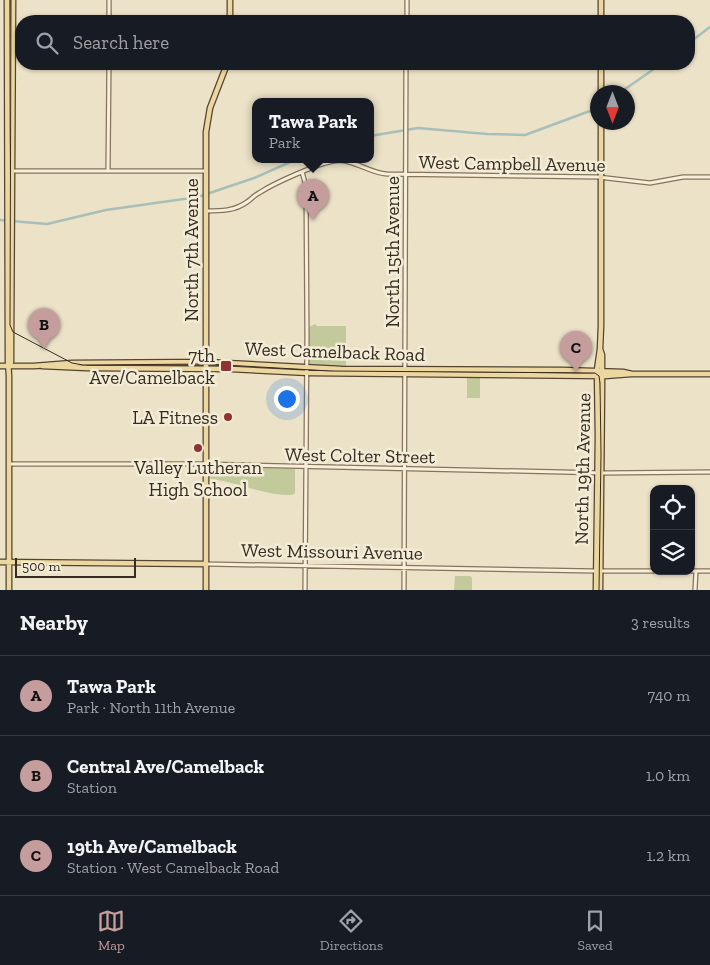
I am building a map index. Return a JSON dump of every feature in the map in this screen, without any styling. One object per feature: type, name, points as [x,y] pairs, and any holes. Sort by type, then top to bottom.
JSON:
[{"type":"main road","points":[[7,0],[7,172],[10,221]]},
{"type":"main road","points":[[9,590],[8,362],[12,171],[12,0]]},
{"type":"main road","points":[[230,0],[230,15]]},
{"type":"main road","points":[[601,0],[601,15]]},
{"type":"main road","name":"North 7th Avenue","points":[[206,590],[206,171],[208,117],[225,70]]},
{"type":"main road","points":[[601,70],[601,85]]},
{"type":"main road","name":"North 19th Avenue","points":[[596,590],[598,571],[602,355],[600,349],[601,130]]},
{"type":"main road","name":"West Camelback Road","points":[[37,366],[57,363],[207,362],[307,371]]},
{"type":"main road","points":[[51,367],[57,363]]},
{"type":"main road","name":"West Camelback Road","points":[[0,366],[601,375],[710,374]]},
{"type":"main road","name":"West Camelback Road","points":[[601,375],[623,372],[632,374]]},
{"type":"main road","name":"West Missouri Avenue","points":[[0,562],[206,564]]},
{"type":"main road","name":"North 19th Avenue","points":[[598,571],[600,590]]},
{"type":"street","points":[[109,0],[109,15]]},
{"type":"street","points":[[406,15],[407,0]]},
{"type":"street","points":[[108,170],[109,70]]},
{"type":"street","name":"North 15th Avenue","points":[[404,590],[406,70]]},
{"type":"street","name":"West Campbell Avenue","points":[[206,211],[222,211],[239,206],[248,202],[259,192],[302,172],[329,163]]},
{"type":"street","name":"West Campbell Avenue","points":[[349,163],[381,174],[406,175],[601,178],[650,183],[684,177],[710,177]]},
{"type":"street","points":[[7,172],[206,171]]},
{"type":"street","points":[[302,172],[306,189],[305,590]]},
{"type":"street","name":"West Colter Street","points":[[9,464],[207,465],[600,473],[710,472]]},
{"type":"street","name":"West Missouri Avenue","points":[[206,564],[650,571]]},
{"type":"street","points":[[695,571],[710,571]]},
{"type":"street","points":[[694,575],[695,590]]},
{"type":"green space","points":[[315,324],[317,326],[346,326],[346,366],[315,366],[309,364],[309,327]]},
{"type":"green space","points":[[467,376],[480,376],[480,398],[467,398]]},
{"type":"green space","points":[[209,468],[295,469],[295,493],[292,495],[271,493],[212,479],[209,478]]},
{"type":"green space","points":[[455,576],[470,576],[472,578],[472,590],[454,590]]},
{"type":"waterway","points":[[695,38],[710,27]]},
{"type":"waterway","points":[[631,85],[652,70]]},
{"type":"waterway","points":[[374,135],[418,128],[525,135],[590,111]]},
{"type":"waterway","points":[[0,220],[47,224],[106,210],[198,197],[254,178],[288,163]]},
{"type":"tram line","points":[[11,0],[10,325],[13,332],[72,363],[83,365],[207,364],[330,371],[595,373],[599,376],[600,383],[599,590]]},
{"type":"place","name":"Tawa Park","points":[[313,220]]},
{"type":"place","name":"Central Ave/Camelback","points":[[44,349]]},
{"type":"place","name":"7th Ave/Camelback","points":[[226,366]]},
{"type":"place","name":"19th Ave/Camelback","points":[[576,372]]},
{"type":"place","name":"LA Fitness","points":[[228,417]]},
{"type":"place","name":"Valley Lutheran High School","points":[[198,448]]}]
